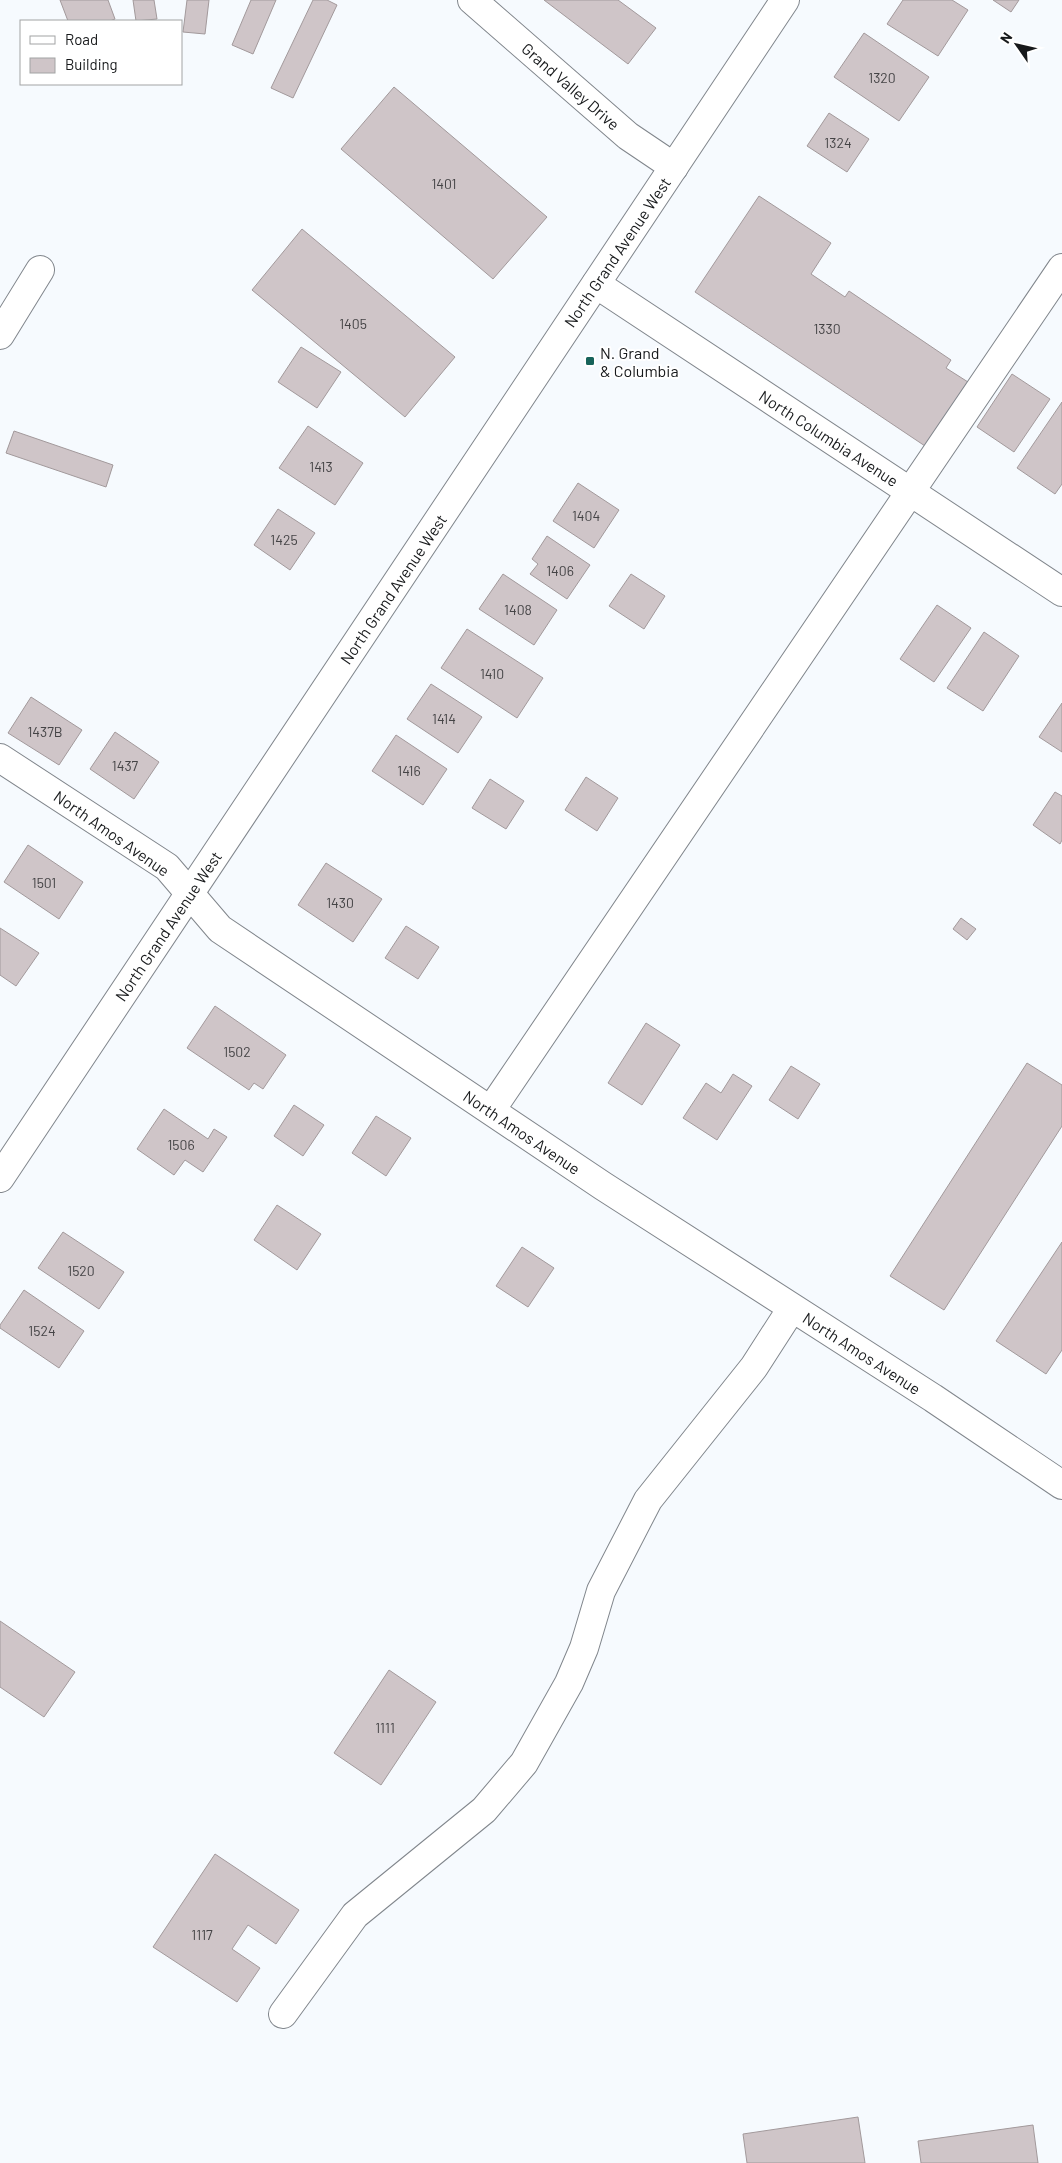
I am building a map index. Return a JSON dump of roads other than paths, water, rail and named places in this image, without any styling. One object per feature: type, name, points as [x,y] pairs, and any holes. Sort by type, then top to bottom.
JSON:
[{"type":"street","name":"Grand Valley Drive","points":[[472,0],[628,136],[674,167]]},
{"type":"street","name":"North Grand Avenue West","points":[[0,1178],[785,0]]},
{"type":"street","points":[[491,1110],[1062,268]]},
{"type":"street","points":[[0,335],[40,270]]},
{"type":"street","name":"North Columbia Avenue","points":[[596,284],[1062,592]]},
{"type":"street","name":"North Amos Avenue","points":[[0,758],[167,867],[220,929],[603,1186],[933,1398],[1062,1485]]},
{"type":"street","points":[[283,2014],[355,1915],[484,1810],[524,1763],[569,1683],[584,1648],[601,1591],[648,1500],[754,1366],[792,1308]]},
{"type":"place","name":"N. Grand & Columbia","points":[[590,361]]}]
